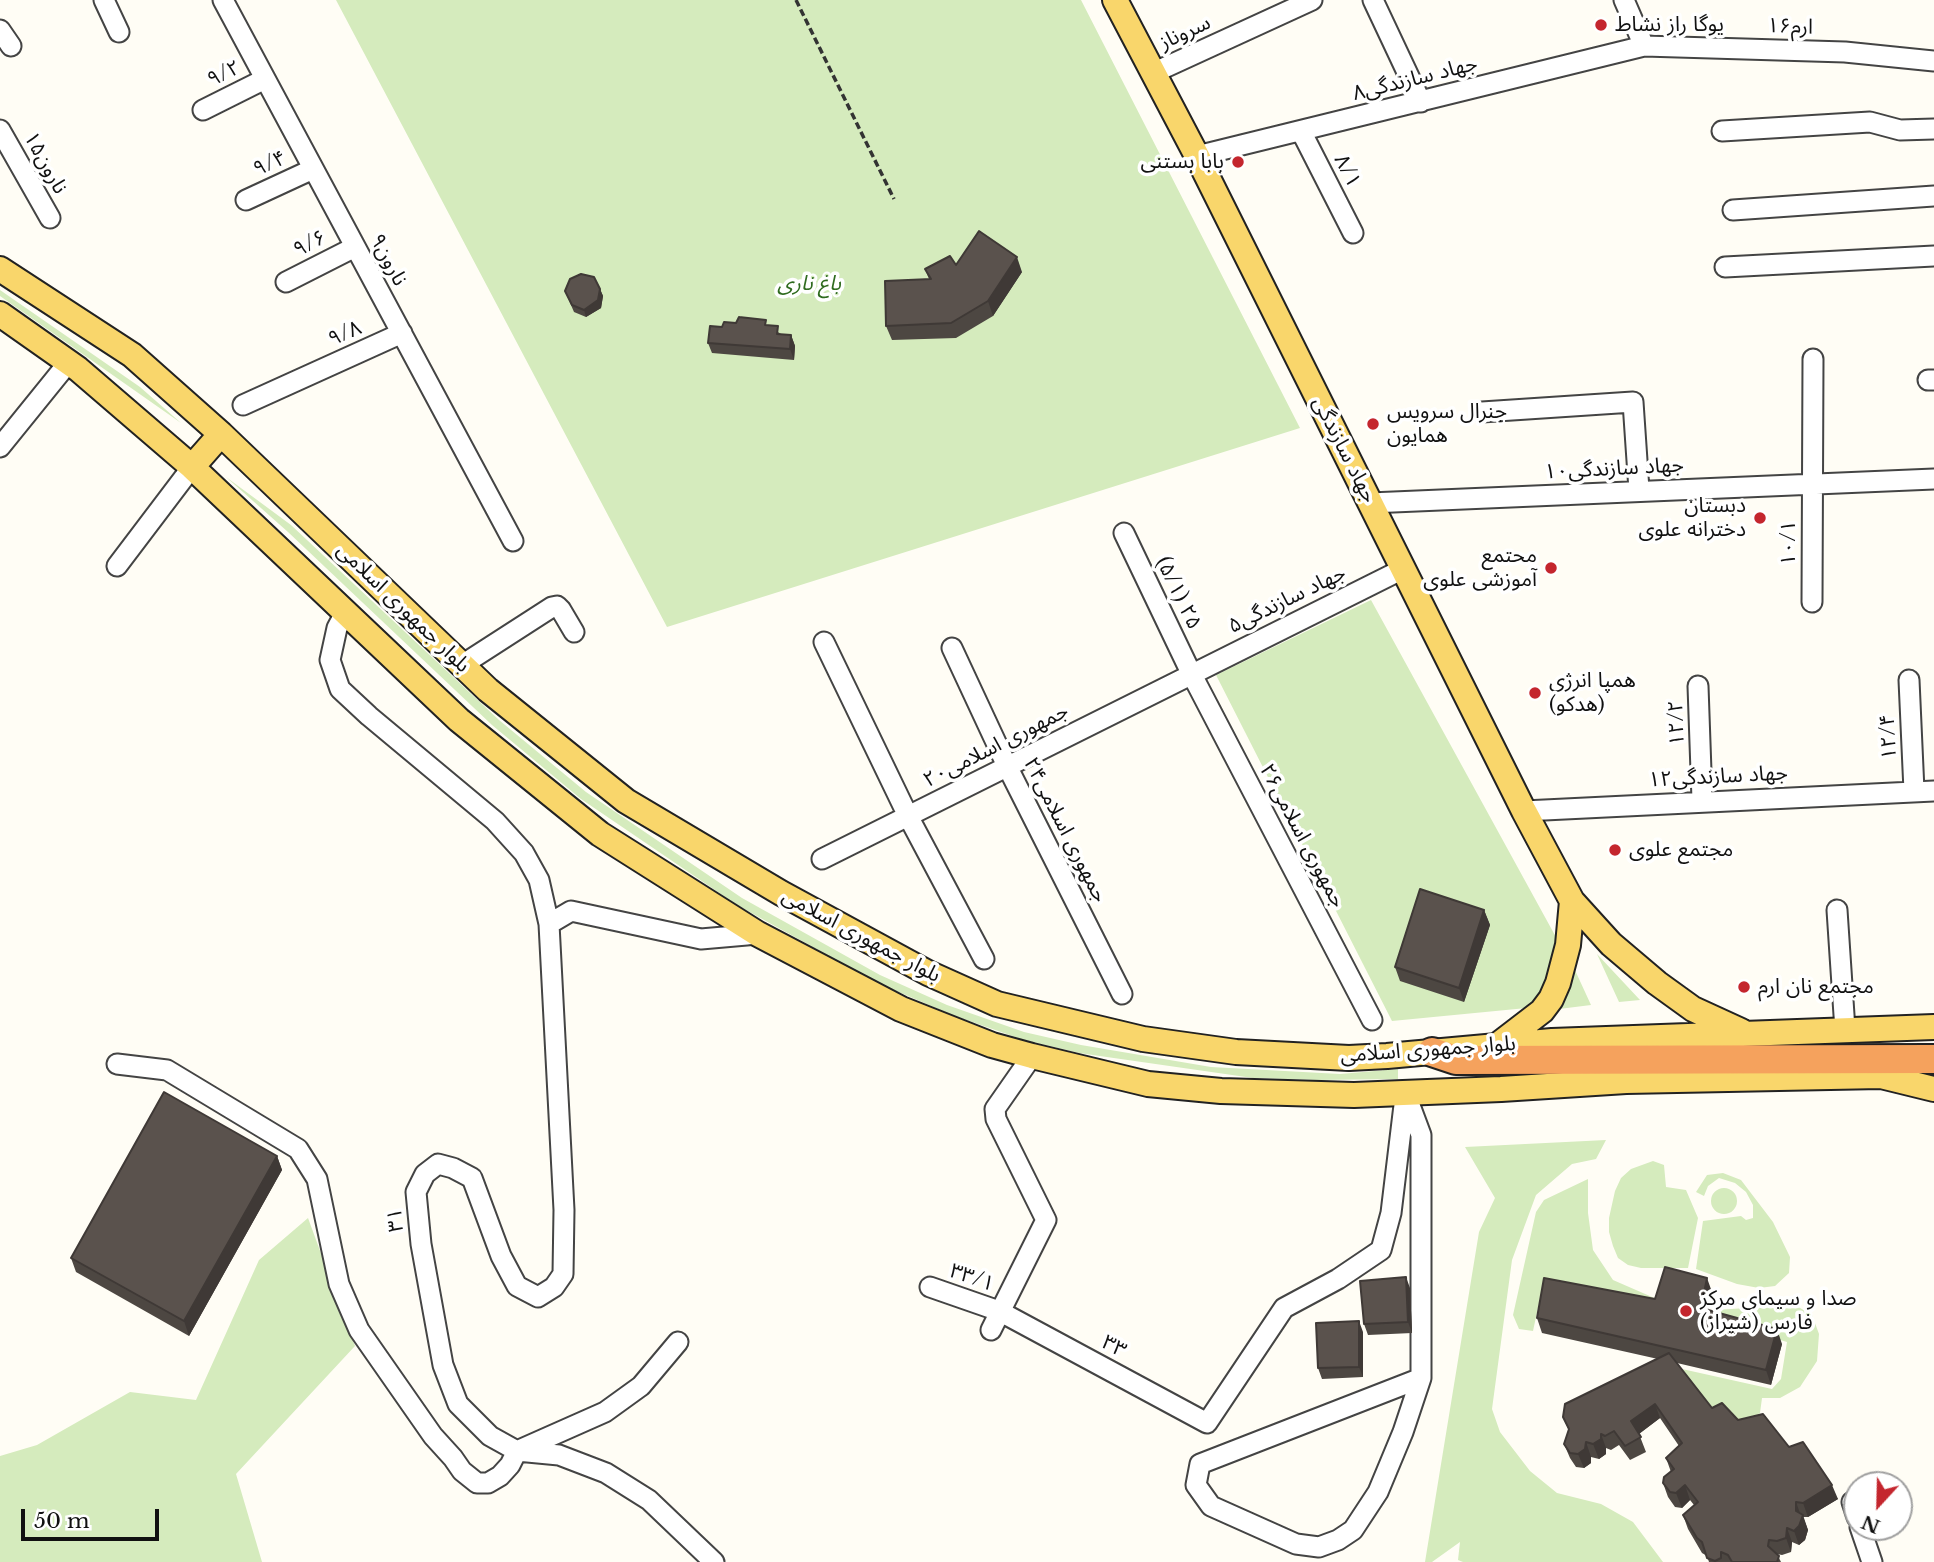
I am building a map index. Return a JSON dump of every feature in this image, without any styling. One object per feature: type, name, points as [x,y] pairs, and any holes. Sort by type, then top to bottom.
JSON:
[{"type":"highway","points":[[1432,1052],[1456,1060],[1934,1059]]},
{"type":"main road","name":"جهاد سازندگی","points":[[1115,0],[1572,901],[1611,944],[1657,983],[1693,1009],[1745,1033]]},
{"type":"main road","name":"بلوار جمهوری اسلامی","points":[[0,269],[132,355],[221,434],[488,690],[626,801],[781,893],[928,973],[997,1004],[1134,1037],[1236,1052],[1349,1058],[1498,1045],[1934,1027]]},
{"type":"main road","name":"بلوار جمهوری اسلامی","points":[[0,314],[68,363],[192,467],[459,720],[600,834],[758,934],[901,1009],[992,1045],[1032,1056],[1148,1084],[1221,1091],[1353,1095],[1626,1081],[1881,1076],[1934,1088]]},
{"type":"main road","points":[[192,467],[221,434]]},
{"type":"main road","points":[[1498,1045],[1536,1016],[1551,999],[1568,945],[1572,901]]},
{"type":"street","points":[[104,0],[119,32]]},
{"type":"street","name":"نارون۹","points":[[223,0],[513,541]]},
{"type":"street","name":"سروناز","points":[[1153,73],[1312,0]]},
{"type":"street","points":[[1373,0],[1421,102]]},
{"type":"street","points":[[1624,0],[1644,46]]},
{"type":"street","name":"ارم۱۶","points":[[1644,46],[1845,51],[1934,61]]},
{"type":"street","name":"جهاد سازندگی۸","points":[[1196,156],[1644,46]]},
{"type":"street","name":"۹/۲","points":[[203,110],[265,79]]},
{"type":"street","points":[[1722,131],[1870,122],[1900,130],[1934,129]]},
{"type":"street","name":"نارون۱۵","points":[[0,130],[50,218]]},
{"type":"street","name":"۸/۱","points":[[1300,131],[1353,233]]},
{"type":"street","name":"۹/۴","points":[[246,200],[313,169]]},
{"type":"street","points":[[1733,211],[1934,196]]},
{"type":"street","name":"۹/۶","points":[[286,282],[355,247]]},
{"type":"street","points":[[1725,267],[1934,256]]},
{"type":"street","name":"۹/۸","points":[[243,405],[402,333]]},
{"type":"street","name":"۱۰/۱","points":[[1812,602],[1813,359]]},
{"type":"street","points":[[0,447],[68,363]]},
{"type":"street","points":[[1482,412],[1633,402],[1639,490]]},
{"type":"street","points":[[117,566],[192,467]]},
{"type":"street","name":"جهاد سازندگی۱۰","points":[[1370,503],[1934,479]]},
{"type":"street","name":"(۵/۱) ۲۵","points":[[1124,533],[1191,673]]},
{"type":"street","name":"جهاد سازندگی۵","points":[[1191,673],[1403,569]]},
{"type":"street","points":[[462,665],[552,607],[557,606],[561,610],[575,632]]},
{"type":"street","points":[[345,613],[337,628],[330,660],[340,689],[458,789],[524,853],[539,880],[549,924],[572,911],[701,939],[758,934]]},
{"type":"street","points":[[824,642],[908,816],[985,959]]},
{"type":"street","name":"جمهوری اسلامی۲۴","points":[[952,649],[1007,766],[1122,994]]},
{"type":"street","name":"جمهوری اسلامی۲۰","points":[[822,859],[1191,673]]},
{"type":"street","name":"جمهوری اسلامی۲۶","points":[[1191,673],[1372,1020]]},
{"type":"street","name":"۱۲/۴","points":[[1909,680],[1924,791]]},
{"type":"street","name":"۱۲/۲","points":[[1698,686],[1702,800]]},
{"type":"street","name":"جهاد سازندگی۱۲","points":[[1524,811],[1924,791]]},
{"type":"street","points":[[1837,911],[1845,1030]]},
{"type":"street","name":"۳۱","points":[[549,924],[564,1210],[563,1274],[554,1287],[538,1297],[517,1286],[501,1256],[472,1178],[438,1164],[425,1174],[416,1192],[421,1244],[443,1365],[458,1404],[490,1436],[517,1451],[559,1455],[606,1473],[649,1500],[714,1562]]},
{"type":"street","points":[[991,1330],[1046,1220],[996,1119],[995,1108],[1032,1056]]},
{"type":"street","points":[[117,1064],[167,1070],[298,1149],[317,1179],[339,1283],[359,1330],[433,1436],[462,1471],[477,1483],[488,1483],[500,1476],[517,1451],[605,1412],[641,1386],[678,1342]]},
{"type":"street","points":[[1405,1092],[1421,1135],[1421,1378],[1403,1432],[1378,1492],[1353,1530],[1338,1540],[1319,1546],[1296,1544],[1211,1506],[1196,1485],[1200,1464],[1421,1378]]},
{"type":"street","name":"۳۳","points":[[999,1311],[1207,1423],[1284,1308],[1339,1279],[1381,1250],[1391,1213],[1405,1092]]},
{"type":"street","name":"۳۳/۱","points":[[930,1287],[999,1311]]},
{"type":"street","points":[[1865,1541],[1872,1562]]},
{"type":"path","points":[[796,0],[894,199]]},
{"type":"green space","name":"باغ ناری","points":[[336,0],[1081,0],[1300,428],[667,627]]},
{"type":"green space","points":[[0,290],[140,387],[181,423],[0,296]]},
{"type":"green space","points":[[226,477],[291,525],[499,720],[586,792],[742,898],[880,975],[947,1005],[1024,1032],[1081,1045],[1211,1067],[1340,1074],[1398,1069],[1398,1079],[1253,1078],[1079,1053],[1024,1040],[952,1015],[878,983],[737,905],[581,799],[492,725]]},
{"type":"green space","points":[[1371,600],[1557,939],[1537,1007],[1392,1021],[1216,675]]},
{"type":"green space","points":[[1597,954],[1640,1000],[1619,1002]]},
{"type":"green space","points":[[1574,968],[1591,1005],[1551,1010]]},
{"type":"green space","points":[[1606,1140],[1596,1159],[1572,1164],[1536,1195],[1512,1260],[1492,1409],[1500,1432],[1530,1471],[1557,1493],[1601,1504],[1633,1522],[1663,1562],[1463,1562],[1458,1560],[1460,1542],[1432,1562],[1425,1562],[1479,1232],[1495,1198],[1465,1147]]},
{"type":"green space","points":[[1653,1161],[1664,1165],[1666,1187],[1686,1190],[1698,1218],[1688,1268],[1641,1268],[1628,1265],[1618,1258],[1613,1246],[1609,1218],[1621,1178],[1631,1169]]},
{"type":"green space","points":[[1723,1173],[1741,1180],[1773,1222],[1790,1257],[1789,1273],[1775,1286],[1759,1288],[1737,1284],[1696,1269],[1703,1221],[1741,1216],[1746,1220],[1753,1218],[1753,1205],[1746,1192],[1735,1183],[1719,1178],[1708,1186],[1704,1196],[1696,1192],[1707,1175]]},
{"type":"green space","points":[[1588,1179],[1588,1213],[1593,1250],[1613,1280],[1659,1300],[1542,1289],[1533,1331],[1519,1329],[1513,1315],[1536,1212],[1544,1200]]},
{"type":"green space","points":[[1724,1188],[1733,1192],[1737,1201],[1733,1210],[1724,1214],[1715,1210],[1711,1201],[1715,1192]]},
{"type":"green space","points":[[308,1218],[355,1346],[236,1474],[262,1562],[0,1562],[0,1456],[37,1445],[130,1392],[196,1400],[259,1260]]},
{"type":"green space","points":[[1795,1305],[1812,1315],[1819,1334],[1817,1361],[1800,1387],[1780,1398],[1762,1398],[1760,1413],[1743,1424],[1717,1416],[1682,1369],[1772,1389],[1781,1379],[1787,1342],[1714,1320],[1715,1310]]},
{"type":"building","points":[[979,231],[1017,257],[988,301],[951,323],[886,326],[885,281],[931,279],[925,269],[950,256],[956,265]]},
{"type":"building","points":[[581,274],[594,277],[600,289],[598,300],[584,310],[572,305],[565,291],[570,279]]},
{"type":"building","points":[[739,317],[766,320],[765,325],[778,326],[777,334],[791,335],[790,349],[708,343],[710,326],[722,327],[724,322],[736,323]]},
{"type":"building","points":[[1420,889],[1484,910],[1459,988],[1395,967]]},
{"type":"building","points":[[164,1092],[277,1156],[184,1321],[71,1258]]},
{"type":"building","points":[[1665,1267],[1707,1278],[1701,1308],[1777,1329],[1766,1370],[1537,1318],[1544,1278],[1655,1299]]},
{"type":"building","points":[[1406,1277],[1408,1322],[1364,1324],[1360,1281]]},
{"type":"building","points":[[1359,1321],[1359,1367],[1318,1368],[1316,1323]]},
{"type":"building","points":[[1669,1353],[1712,1408],[1722,1403],[1738,1420],[1763,1414],[1789,1447],[1803,1442],[1832,1485],[1803,1503],[1796,1502],[1796,1511],[1803,1515],[1799,1526],[1794,1531],[1787,1528],[1786,1538],[1769,1540],[1768,1546],[1779,1556],[1777,1562],[1732,1562],[1728,1555],[1721,1552],[1721,1558],[1715,1561],[1707,1558],[1702,1542],[1683,1515],[1698,1502],[1685,1485],[1676,1493],[1670,1492],[1663,1483],[1664,1477],[1674,1469],[1666,1458],[1682,1443],[1655,1404],[1631,1421],[1641,1437],[1625,1446],[1614,1431],[1605,1436],[1601,1434],[1601,1439],[1593,1444],[1586,1442],[1585,1449],[1578,1454],[1570,1453],[1564,1444],[1569,1429],[1563,1417],[1565,1404]]},
{"type":"place","name":"یوگا راز نشاط","points":[[1601,25]]},
{"type":"place","name":"بابا بستنی","points":[[1238,162]]},
{"type":"place","name":"جنرال سرویس همایون","points":[[1373,424]]},
{"type":"place","name":"دبستان دخترانه علوی","points":[[1760,518]]},
{"type":"place","name":"محتمع آموزشی علوی","points":[[1551,568]]},
{"type":"place","name":"همپا انرژی (هدکو)","points":[[1535,693]]},
{"type":"place","name":"مجتمع علوی","points":[[1615,850]]},
{"type":"place","name":"مجتمع نان ارم","points":[[1744,987]]},
{"type":"place","name":"صدا و سیمای مرکز فارس (شیراز)","points":[[1686,1311]]}]
